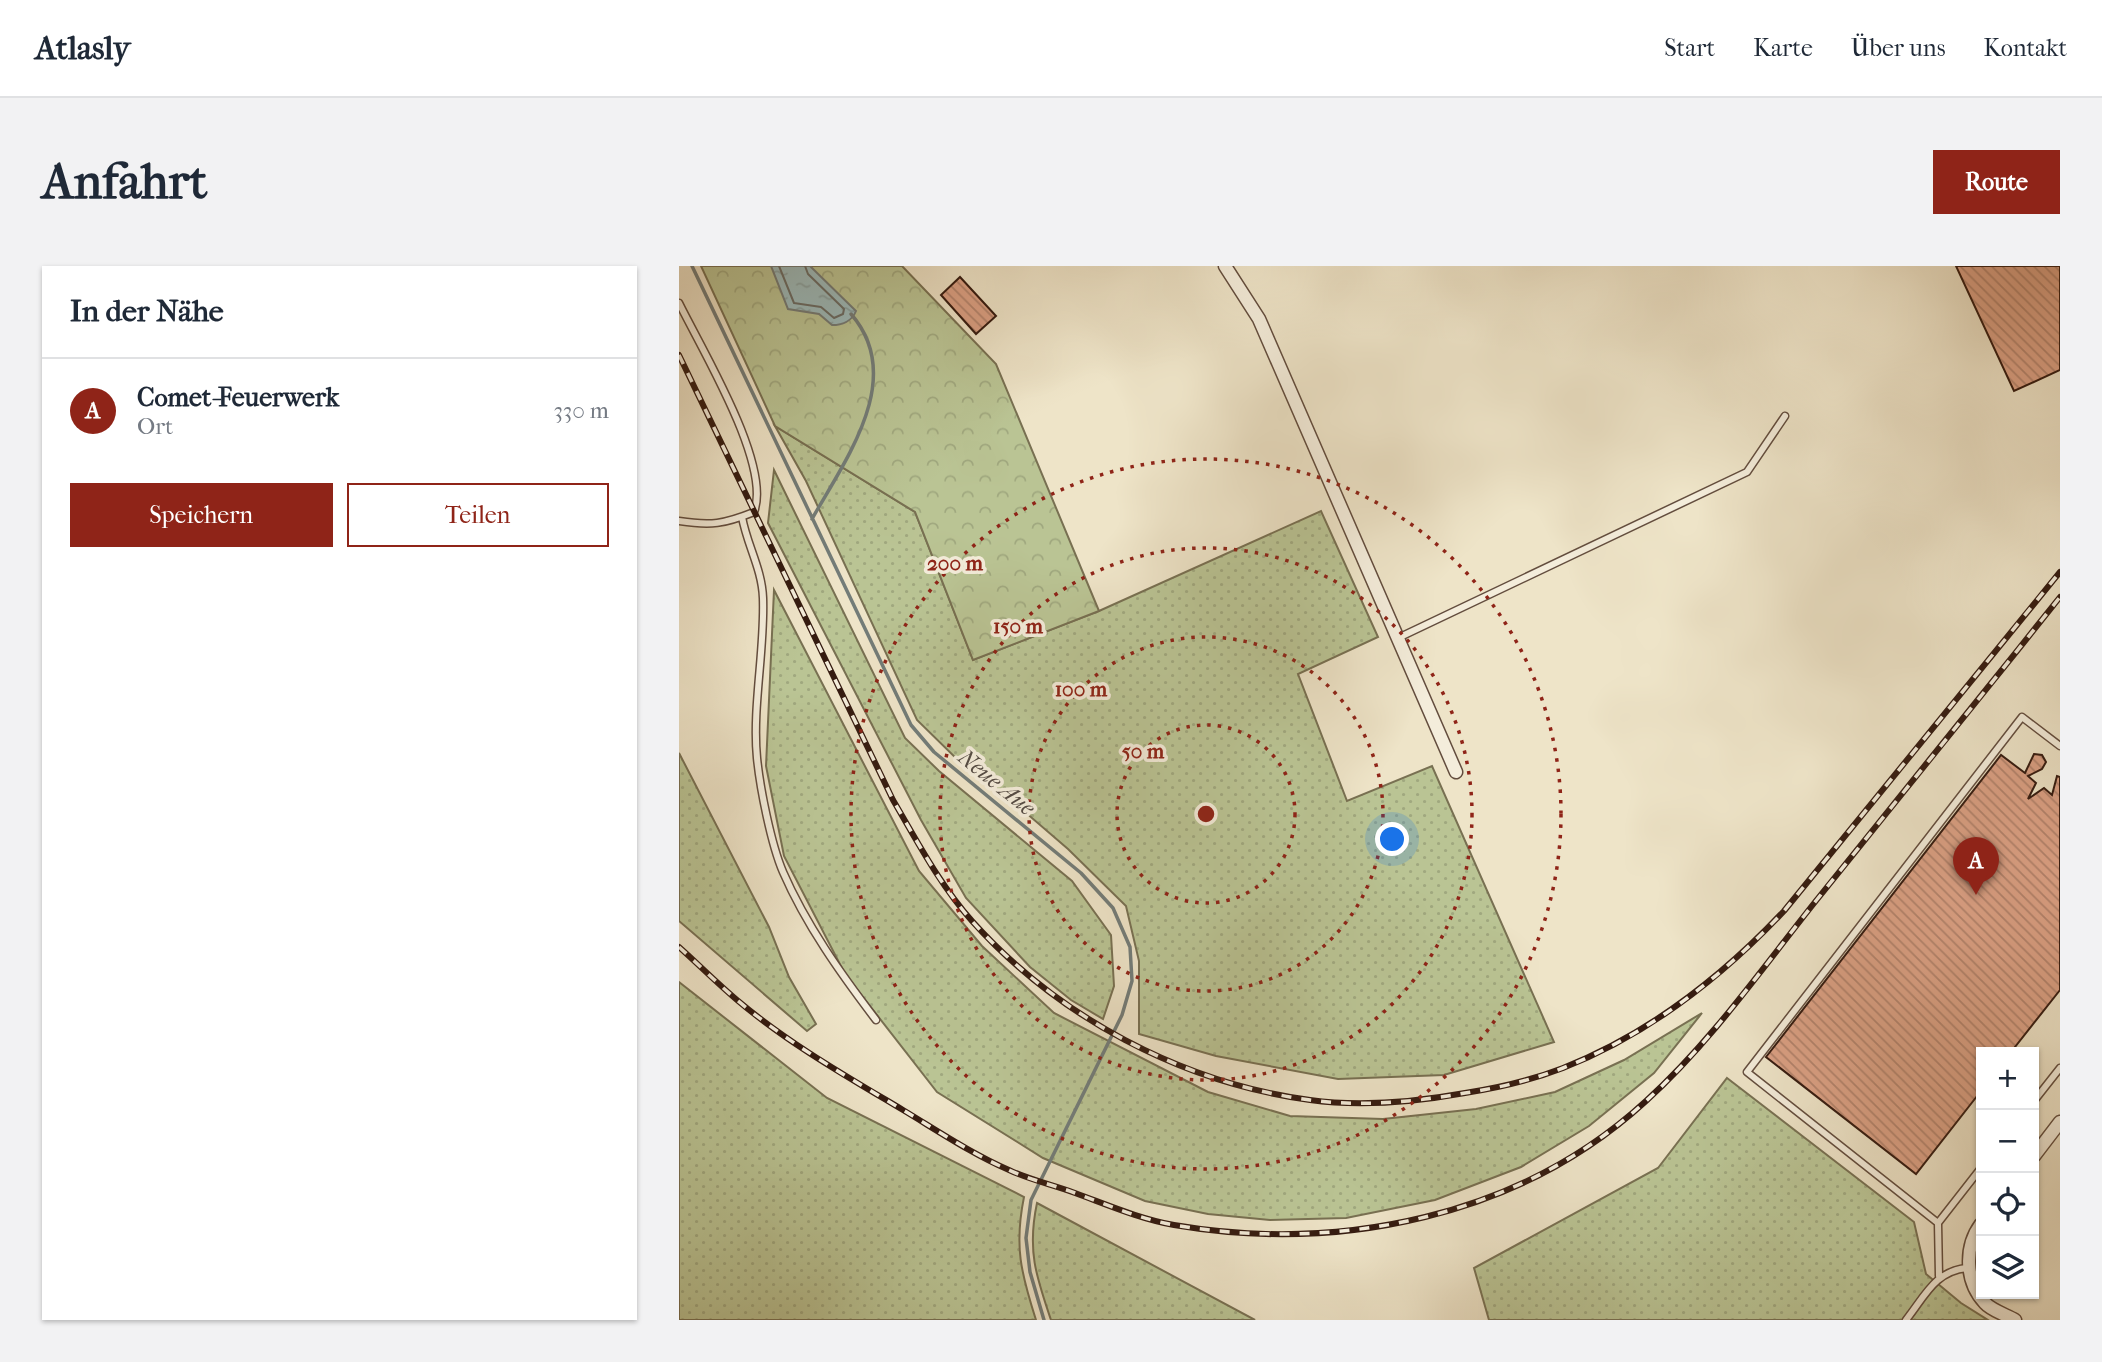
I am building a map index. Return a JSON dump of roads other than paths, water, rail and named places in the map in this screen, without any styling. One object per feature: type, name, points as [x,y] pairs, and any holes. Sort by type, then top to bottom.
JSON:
[{"type":"street","points":[[1225,266],[1259,319],[1456,772]]},
{"type":"street","points":[[2039,1149],[2060,1122]]},
{"type":"street","points":[[1976,1232],[1967,1268],[1985,1304],[2015,1320]]},
{"type":"lane","points":[[679,303],[752,455],[758,500],[754,512],[712,526],[679,521]]},
{"type":"lane","points":[[1398,638],[1748,472],[1785,416]]},
{"type":"lane","points":[[742,517],[746,536],[760,569],[763,598],[757,756],[777,853],[783,872],[839,973],[876,1020]]},
{"type":"lane","points":[[1938,1223],[1747,1072],[2022,716],[2060,746]]},
{"type":"lane","points":[[2039,1095],[2060,1068]]},
{"type":"lane","points":[[1940,1276],[1938,1223],[1977,1173]]},
{"type":"lane","points":[[1906,1320],[1940,1276],[1949,1270],[1967,1268]]},
{"type":"water","points":[[771,266],[810,266],[856,311],[846,322],[832,325],[819,314],[788,309]]},
{"type":"waterway","name":"Neue Aue","points":[[692,266],[911,725],[934,752],[1081,873],[1113,908],[1130,947],[1132,981],[1122,1015],[1031,1200],[1026,1238],[1030,1272],[1044,1320]]},
{"type":"waterway","points":[[812,519],[854,445],[872,391],[873,365],[867,339],[851,314]]},
{"type":"railway","points":[[679,355],[893,800],[939,878],[960,907],[1006,956],[1043,987],[1125,1040],[1169,1061],[1215,1078],[1310,1100],[1348,1103],[1407,1101],[1515,1083],[1563,1068],[1595,1054],[1625,1039],[1682,1002],[1735,959],[1784,911],[2060,572]]},
{"type":"railway","points":[[679,947],[756,1016],[797,1045],[968,1150],[1025,1177],[1149,1219],[1174,1225],[1237,1232],[1300,1234],[1363,1229],[1425,1217],[1485,1199],[1542,1173],[1596,1141],[1669,1079],[1734,1005],[2060,597]]},
{"type":"place","name":"Comet-Feuerwerk","points":[[1976,895]]}]
